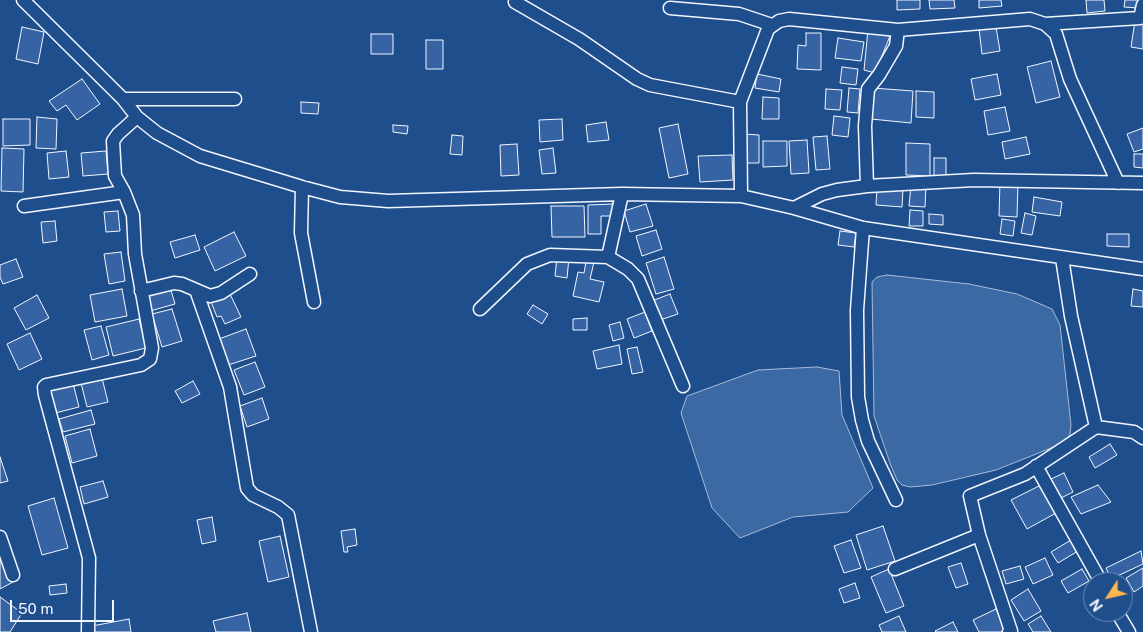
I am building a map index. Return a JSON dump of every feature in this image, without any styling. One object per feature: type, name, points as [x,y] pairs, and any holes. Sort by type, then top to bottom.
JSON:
[{"type":"street","points":[[23,0],[138,117],[157,133],[200,156],[302,187],[340,196],[388,201],[622,194],[742,196],[794,208],[863,228],[1143,269]]},
{"type":"street","points":[[515,2],[579,39],[637,79],[650,85],[740,102]]},
{"type":"street","points":[[742,196],[740,102],[768,29],[779,21],[789,19],[898,30],[1023,20],[1045,24],[1140,18],[1143,6]]},
{"type":"street","points":[[670,8],[739,14],[772,25]]},
{"type":"street","points":[[1045,24],[1056,34],[1070,79],[1118,182]]},
{"type":"street","points":[[867,186],[865,126],[868,89],[879,75],[896,46],[898,30]]},
{"type":"street","points":[[123,100],[235,99]]},
{"type":"street","points":[[88,632],[89,558],[44,387],[46,385],[141,365],[148,361],[152,348],[134,254],[133,215],[116,176],[114,141],[118,134],[138,117]]},
{"type":"street","points":[[794,208],[822,194],[867,186],[974,180],[1143,183]]},
{"type":"street","points":[[302,187],[301,233],[314,302]]},
{"type":"street","points":[[24,206],[124,192]]},
{"type":"street","points":[[608,257],[622,194]]},
{"type":"street","points":[[863,228],[857,310],[858,397],[868,441],[896,500]]},
{"type":"street","points":[[480,309],[527,264],[550,255],[608,257],[628,269],[638,279],[683,386]]},
{"type":"street","points":[[1062,258],[1071,316],[1096,427]]},
{"type":"street","points":[[141,291],[174,282],[210,296],[220,293],[250,274]]},
{"type":"street","points":[[196,290],[230,387],[247,488],[253,495],[278,507],[288,515],[311,632]]},
{"type":"street","points":[[1009,632],[979,535],[970,496],[1025,474],[1096,427],[1134,432],[1143,438]]},
{"type":"street","points":[[1036,466],[1095,572]]},
{"type":"street","points":[[895,569],[979,535]]},
{"type":"street","points":[[0,536],[14,575]]},
{"type":"water","points":[[887,275],[969,284],[1017,294],[1052,309],[1060,325],[1071,425],[1070,434],[1066,442],[996,470],[932,485],[910,487],[902,485],[897,480],[891,466],[874,416],[872,282],[877,277]]},
{"type":"water","points":[[817,367],[839,371],[842,415],[873,488],[848,512],[793,517],[740,538],[712,508],[681,413],[687,396],[758,370]]},
{"type":"building","points":[[897,0],[920,0],[920,9],[897,10]]},
{"type":"building","points":[[929,0],[954,0],[955,8],[930,9]]},
{"type":"building","points":[[979,0],[1001,0],[1002,6],[979,8]]},
{"type":"building","points":[[1086,0],[1104,0],[1105,11],[1087,13]]},
{"type":"building","points":[[1125,0],[1139,0],[1138,8],[1124,7]]},
{"type":"building","points":[[1135,21],[1143,23],[1143,49],[1131,47]]},
{"type":"building","points":[[22,27],[44,32],[38,64],[16,59]]},
{"type":"building","points":[[996,27],[1000,51],[982,54],[979,29]]},
{"type":"building","points":[[868,30],[890,36],[875,73],[864,70]]},
{"type":"building","points":[[806,33],[821,33],[821,70],[797,69],[798,45],[806,46]]},
{"type":"building","points":[[371,34],[393,34],[393,54],[371,54]]},
{"type":"building","points":[[838,38],[864,42],[861,61],[835,58]]},
{"type":"building","points":[[426,40],[443,40],[443,69],[426,69]]},
{"type":"building","points":[[1051,61],[1060,97],[1036,103],[1027,67]]},
{"type":"building","points":[[842,67],[858,69],[856,85],[840,83]]},
{"type":"building","points":[[757,74],[781,79],[779,92],[755,88]]},
{"type":"building","points":[[997,74],[1001,95],[975,100],[971,79]]},
{"type":"building","points":[[82,79],[100,104],[77,120],[66,105],[57,111],[49,101]]},
{"type":"building","points":[[849,88],[860,89],[858,113],[847,112]]},
{"type":"building","points":[[873,88],[913,91],[911,123],[871,119]]},
{"type":"building","points":[[826,89],[842,90],[840,110],[825,109]]},
{"type":"building","points":[[916,91],[934,92],[934,118],[916,117]]},
{"type":"building","points":[[763,97],[779,98],[779,119],[762,119]]},
{"type":"building","points":[[301,102],[319,103],[318,114],[301,113]]},
{"type":"building","points":[[1005,107],[1010,131],[988,135],[984,111]]},
{"type":"building","points":[[834,116],[850,118],[848,137],[832,135]]},
{"type":"building","points":[[37,117],[57,119],[56,149],[36,148]]},
{"type":"building","points":[[3,119],[30,119],[30,145],[3,146]]},
{"type":"building","points":[[562,119],[563,140],[540,142],[539,120]]},
{"type":"building","points":[[606,122],[609,140],[588,142],[586,125]]},
{"type":"building","points":[[678,124],[688,174],[669,178],[659,128]]},
{"type":"building","points":[[393,125],[408,126],[407,134],[393,132]]},
{"type":"building","points":[[1143,128],[1143,149],[1134,152],[1127,134]]},
{"type":"building","points":[[744,134],[759,135],[759,163],[743,163]]},
{"type":"building","points":[[452,135],[463,136],[462,155],[450,154]]},
{"type":"building","points":[[827,136],[830,169],[816,170],[813,137]]},
{"type":"building","points":[[1026,137],[1030,154],[1005,159],[1002,142]]},
{"type":"building","points":[[807,140],[809,173],[791,174],[789,141]]},
{"type":"building","points":[[763,141],[787,141],[787,166],[763,167]]},
{"type":"building","points":[[906,143],[930,144],[930,176],[906,175]]},
{"type":"building","points":[[517,144],[519,175],[501,176],[500,145]]},
{"type":"building","points":[[2,148],[24,149],[23,192],[1,191]]},
{"type":"building","points":[[553,148],[556,173],[542,174],[539,150]]},
{"type":"building","points":[[66,151],[69,177],[49,179],[47,153]]},
{"type":"building","points":[[106,151],[108,174],[83,176],[81,153]]},
{"type":"building","points":[[1134,154],[1143,154],[1143,168],[1134,167]]},
{"type":"building","points":[[732,155],[733,180],[700,182],[698,156]]},
{"type":"building","points":[[934,158],[946,158],[946,177],[934,177]]},
{"type":"building","points":[[1000,182],[1018,183],[1017,217],[999,216]]},
{"type":"building","points":[[911,185],[926,186],[925,207],[909,206]]},
{"type":"building","points":[[877,188],[903,189],[902,207],[876,205]]},
{"type":"building","points":[[1034,197],[1062,202],[1060,216],[1032,212]]},
{"type":"building","points":[[613,204],[613,216],[601,216],[601,234],[588,234],[588,205]]},
{"type":"building","points":[[646,204],[653,226],[630,232],[624,211]]},
{"type":"building","points":[[551,206],[584,206],[585,237],[552,237]]},
{"type":"building","points":[[910,210],[923,211],[923,226],[909,226]]},
{"type":"building","points":[[118,211],[120,231],[106,232],[104,212]]},
{"type":"building","points":[[1025,213],[1036,216],[1032,235],[1021,233]]},
{"type":"building","points":[[929,214],[943,215],[943,225],[929,224]]},
{"type":"building","points":[[1002,219],[1015,221],[1013,236],[1000,234]]},
{"type":"building","points":[[55,221],[57,241],[43,243],[41,222]]},
{"type":"building","points":[[656,230],[662,249],[642,256],[636,236]]},
{"type":"building","points":[[840,231],[856,233],[854,247],[838,245]]},
{"type":"building","points":[[234,232],[246,256],[215,271],[204,247]]},
{"type":"building","points":[[1107,234],[1129,234],[1129,247],[1107,246]]},
{"type":"building","points":[[195,235],[200,250],[175,258],[170,242]]},
{"type":"building","points":[[121,252],[125,281],[109,284],[104,254]]},
{"type":"building","points":[[587,256],[595,258],[590,279],[604,282],[599,302],[573,296],[578,272],[584,273]]},
{"type":"building","points":[[557,257],[569,258],[567,278],[555,276]]},
{"type":"building","points":[[664,257],[674,289],[656,294],[646,263]]},
{"type":"building","points":[[16,259],[23,277],[3,284],[0,277],[0,265]]},
{"type":"building","points":[[170,287],[175,304],[150,311],[145,294]]},
{"type":"building","points":[[122,289],[127,316],[95,322],[90,295]]},
{"type":"building","points":[[1133,289],[1143,291],[1143,307],[1131,306]]},
{"type":"building","points":[[230,294],[241,317],[225,324],[221,316],[217,317],[211,302]]},
{"type":"building","points":[[670,294],[678,314],[660,320],[652,301]]},
{"type":"building","points":[[37,295],[49,318],[26,330],[14,308]]},
{"type":"building","points":[[533,305],[548,314],[542,324],[527,314]]},
{"type":"building","points":[[172,309],[182,341],[162,347],[152,314]]},
{"type":"building","points":[[645,312],[652,331],[634,338],[627,319]]},
{"type":"building","points":[[587,318],[587,330],[573,330],[573,319]]},
{"type":"building","points":[[139,319],[146,348],[113,356],[106,327]]},
{"type":"building","points":[[620,322],[624,338],[613,341],[609,325]]},
{"type":"building","points":[[101,326],[109,355],[92,360],[84,330]]},
{"type":"building","points":[[246,329],[256,356],[228,365],[219,339]]},
{"type":"building","points":[[30,333],[42,359],[19,370],[7,344]]},
{"type":"building","points":[[619,345],[622,364],[597,369],[593,351]]},
{"type":"building","points":[[637,347],[643,372],[632,374],[627,349]]},
{"type":"building","points":[[255,362],[265,387],[244,395],[234,370]]},
{"type":"building","points":[[102,378],[108,402],[87,407],[81,383]]},
{"type":"building","points":[[193,381],[200,394],[182,403],[175,391]]},
{"type":"building","points":[[73,383],[79,407],[55,413],[49,389]]},
{"type":"building","points":[[262,398],[269,419],[247,427],[240,406]]},
{"type":"building","points":[[91,410],[95,424],[63,432],[59,419]]},
{"type":"building","points":[[90,429],[97,456],[72,463],[65,436]]},
{"type":"building","points":[[1110,444],[1117,455],[1095,468],[1089,457]]},
{"type":"building","points":[[0,457],[8,481],[0,483]]},
{"type":"building","points":[[1064,473],[1073,492],[1059,499],[1051,479]]},
{"type":"building","points":[[103,481],[108,497],[84,504],[80,487]]},
{"type":"building","points":[[1041,485],[1056,513],[1027,529],[1011,500]]},
{"type":"building","points":[[1098,485],[1111,502],[1081,514],[1071,497]]},
{"type":"building","points":[[54,498],[68,548],[42,555],[28,506]]},
{"type":"building","points":[[212,517],[216,541],[202,544],[197,520]]},
{"type":"building","points":[[883,526],[895,561],[867,570],[856,535]]},
{"type":"building","points":[[355,529],[357,545],[347,547],[348,552],[344,552],[341,531]]},
{"type":"building","points":[[280,536],[289,577],[268,582],[259,541]]},
{"type":"building","points":[[851,540],[861,568],[844,573],[834,546]]},
{"type":"building","points":[[1071,540],[1078,551],[1058,563],[1051,552]]},
{"type":"building","points":[[1141,551],[1143,564],[1126,572],[1108,572],[1106,568]]},
{"type":"building","points":[[1045,558],[1053,575],[1033,584],[1025,567]]},
{"type":"building","points":[[0,560],[13,582],[0,589]]},
{"type":"building","points":[[961,563],[968,584],[956,588],[948,567]]},
{"type":"building","points":[[1020,566],[1024,579],[1006,584],[1002,571]]},
{"type":"building","points":[[1143,568],[1143,586],[1134,592],[1133,590],[1133,574]]},
{"type":"building","points":[[889,569],[904,606],[886,613],[871,577]]},
{"type":"building","points":[[1082,569],[1084,572],[1083,584],[1068,593],[1061,581]]},
{"type":"building","points":[[855,583],[860,598],[844,603],[839,589]]},
{"type":"building","points":[[66,584],[67,593],[50,595],[49,586]]},
{"type":"building","points":[[1028,589],[1041,611],[1024,621],[1011,600]]},
{"type":"building","points":[[0,597],[22,613],[10,632],[0,632]]},
{"type":"building","points":[[996,609],[1006,630],[1001,632],[979,632],[973,620]]},
{"type":"building","points":[[247,613],[251,632],[216,632],[213,621]]},
{"type":"building","points":[[899,616],[906,632],[882,632],[879,625]]},
{"type":"building","points":[[1041,616],[1051,632],[1033,632],[1028,624]]},
{"type":"building","points":[[129,619],[131,632],[93,632],[92,626]]},
{"type":"building","points":[[953,622],[958,632],[935,631]]}]
